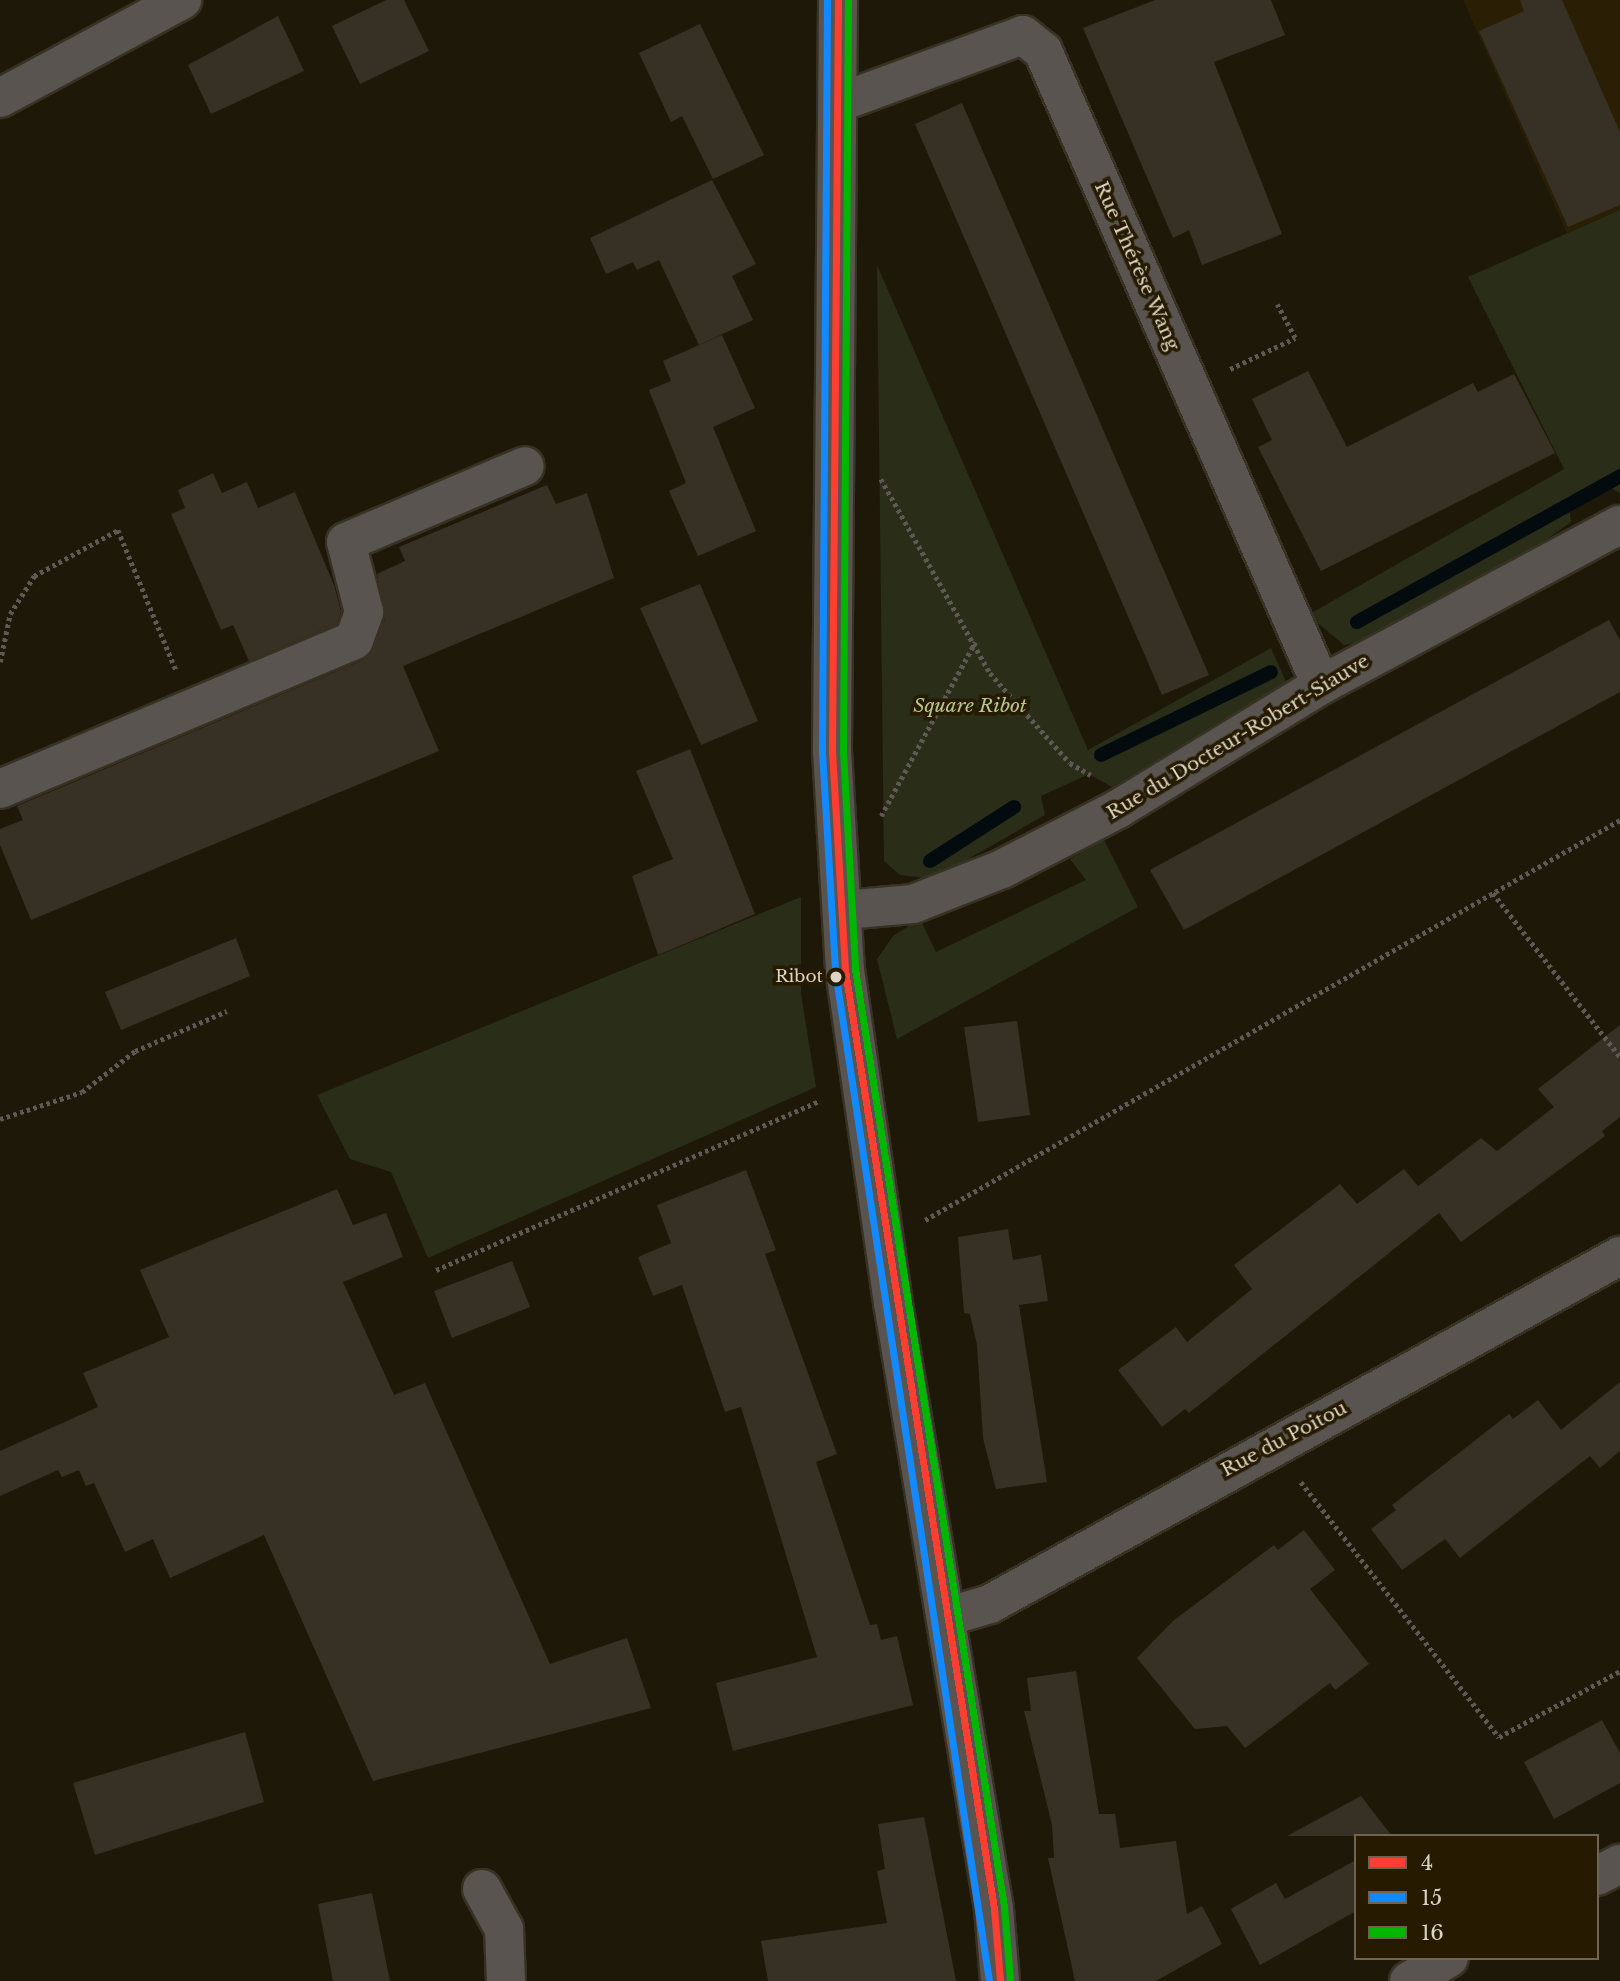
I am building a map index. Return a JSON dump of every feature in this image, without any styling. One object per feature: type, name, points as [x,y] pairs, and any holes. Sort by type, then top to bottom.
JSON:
[{"type":"street","points":[[0,97],[182,0]]},
{"type":"street","points":[[838,0],[832,751],[842,893],[862,1097],[946,1617],[1000,1981]]},
{"type":"street","name":"Rue Thérèse Wang","points":[[838,103],[1023,35],[1043,51],[1321,685]]},
{"type":"street","points":[[0,789],[192,712],[354,640],[364,612],[346,542],[525,466]]},
{"type":"street","name":"Rue du Docteur-Robert-Siauve","points":[[842,893],[913,904],[1002,869],[1118,809],[1321,685],[1620,525]]},
{"type":"street","name":"Rue du Poitou","points":[[946,1617],[990,1604],[1274,1442],[1486,1335],[1620,1256]]},
{"type":"street","points":[[1599,1874],[1620,1864]]},
{"type":"street","points":[[482,1889],[504,1929],[506,1981]]},
{"type":"street","points":[[1409,1981],[1446,1960]]},
{"type":"path","points":[[1191,385],[1294,338],[1278,304]]},
{"type":"path","points":[[880,467],[882,490],[911,525],[990,673],[1070,763],[1112,787],[1118,809]]},
{"type":"path","points":[[0,662],[10,614],[34,576],[118,530],[192,712]]},
{"type":"path","points":[[842,893],[975,642]]},
{"type":"path","points":[[884,1232],[937,1213],[1620,820]]},
{"type":"path","points":[[1493,893],[1620,1058]]},
{"type":"path","points":[[0,1119],[82,1092],[135,1051],[227,1011]]},
{"type":"path","points":[[436,1270],[819,1102],[862,1097]]},
{"type":"path","points":[[1274,1442],[1499,1737],[1620,1671]]},
{"type":"shaded area","points":[[1463,0],[1620,0],[1620,210],[1567,233]]},
{"type":"green space","points":[[1620,210],[1620,493],[1609,487],[1569,507],[1571,522],[1489,580],[1385,639],[1344,645],[1308,615],[1564,469],[1468,277]]},
{"type":"green space","name":"Square Ribot","points":[[877,265],[1088,750],[1271,648],[1286,682],[1112,787],[1089,774],[1041,796],[1045,815],[933,879],[900,875],[884,861]]},
{"type":"green space","points":[[1104,840],[1138,907],[897,1039],[877,959],[893,936],[920,919],[936,952],[1086,880],[1070,859]]},
{"type":"green space","points":[[801,897],[801,994],[816,1087],[428,1258],[391,1172],[350,1159],[317,1095]]},
{"type":"building","points":[[386,0],[404,0],[429,51],[360,84],[332,26]]},
{"type":"building","points":[[1155,0],[1271,0],[1285,35],[1214,62],[1282,234],[1202,265],[1189,230],[1173,238],[1083,28]]},
{"type":"building","points":[[1520,0],[1562,0],[1620,132],[1620,205],[1568,227],[1479,31],[1524,11]]},
{"type":"building","points":[[278,16],[304,71],[211,114],[188,65]]},
{"type":"building","points":[[700,24],[764,155],[713,179],[682,116],[671,122],[639,53]]},
{"type":"building","points":[[962,103],[1209,675],[1162,695],[915,124]]},
{"type":"building","points":[[712,180],[756,264],[732,276],[753,320],[699,345],[659,260],[637,270],[633,262],[606,274],[590,238]]},
{"type":"building","points":[[722,335],[755,408],[713,427],[756,531],[698,556],[669,491],[686,483],[649,390],[671,381],[663,361]]},
{"type":"building","points":[[1308,371],[1347,447],[1473,383],[1478,392],[1514,374],[1555,453],[1321,571],[1258,447],[1272,440],[1252,399]]},
{"type":"building","points":[[213,473],[222,493],[247,482],[258,508],[295,492],[334,585],[341,611],[337,624],[249,661],[233,625],[221,630],[171,514],[185,508],[178,490]]},
{"type":"building","points":[[547,485],[556,504],[587,493],[614,578],[403,666],[439,751],[31,920],[0,845],[0,829],[23,820],[17,806],[363,660],[385,619],[377,574],[405,561],[399,547]]},
{"type":"building","points":[[700,584],[758,721],[701,745],[640,608]]},
{"type":"building","points":[[1609,620],[1620,640],[1620,692],[1184,930],[1150,870]]},
{"type":"building","points":[[690,749],[755,914],[658,955],[632,876],[673,859],[636,771]]},
{"type":"building","points":[[236,938],[250,976],[121,1030],[105,992]]},
{"type":"building","points":[[1017,1021],[1030,1115],[978,1122],[964,1027]]},
{"type":"building","points":[[1620,1025],[1620,1117],[1602,1131],[1605,1136],[1461,1242],[1439,1213],[1189,1413],[1185,1409],[1162,1427],[1118,1370],[1176,1327],[1187,1342],[1252,1289],[1234,1265],[1340,1184],[1357,1204],[1404,1169],[1418,1186],[1481,1138],[1497,1151],[1554,1107],[1538,1089]]},
{"type":"building","points":[[746,1170],[776,1250],[765,1254],[837,1454],[816,1462],[870,1625],[877,1624],[881,1640],[897,1636],[913,1705],[733,1751],[716,1683],[817,1657],[741,1407],[725,1412],[682,1285],[653,1296],[638,1257],[671,1243],[657,1205]]},
{"type":"building","points":[[337,1189],[353,1225],[386,1213],[403,1257],[343,1282],[394,1395],[425,1383],[550,1664],[627,1638],[651,1708],[373,1781],[264,1535],[170,1578],[153,1539],[125,1552],[94,1483],[86,1486],[79,1470],[62,1477],[58,1470],[0,1496],[0,1451],[98,1407],[83,1373],[169,1337],[140,1270]]},
{"type":"building","points":[[1008,1229],[1013,1260],[1041,1255],[1048,1301],[1019,1305],[1047,1482],[996,1489],[983,1438],[977,1345],[970,1314],[964,1313],[958,1237]]},
{"type":"building","points":[[512,1261],[530,1307],[452,1338],[434,1291]]},
{"type":"building","points":[[1620,1382],[1620,1451],[1600,1468],[1590,1456],[1460,1558],[1445,1539],[1402,1570],[1371,1529],[1396,1510],[1392,1505],[1509,1414],[1513,1419],[1538,1400],[1561,1430]]},
{"type":"building","points":[[1304,1530],[1335,1570],[1310,1589],[1369,1664],[1335,1690],[1330,1683],[1245,1748],[1227,1726],[1195,1729],[1137,1658],[1173,1621],[1274,1545],[1278,1550]]},
{"type":"building","points":[[1076,1671],[1099,1814],[1115,1814],[1120,1848],[1176,1841],[1187,1914],[1202,1906],[1222,1944],[1156,1981],[1075,1981],[1048,1858],[1054,1858],[1052,1825],[1024,1711],[1031,1711],[1027,1678]]},
{"type":"building","points":[[1602,1720],[1620,1753],[1620,1783],[1554,1819],[1524,1762]]},
{"type":"building","points":[[245,1732],[264,1802],[95,1855],[73,1783]]},
{"type":"building","points":[[1361,1796],[1390,1834],[1354,1836],[1287,1836]]},
{"type":"building","points":[[924,1817],[956,1981],[768,1981],[761,1941],[887,1923],[877,1871],[885,1869],[878,1824]]},
{"type":"building","points":[[1354,1861],[1354,1912],[1260,1965],[1231,1909],[1276,1883],[1285,1899]]},
{"type":"building","points":[[372,1893],[390,1981],[333,1981],[318,1904]]},
{"type":"waterway","points":[[1357,622],[1620,476]]},
{"type":"waterway","points":[[1101,755],[1271,672]]},
{"type":"waterway","points":[[930,861],[1014,807]]},
{"type":"transit line","name":"15","points":[[827,0],[822,751],[835,971],[989,1981]]},
{"type":"transit line","name":"4","points":[[838,0],[832,751],[845,970],[994,1909],[1000,1981]]},
{"type":"transit line","name":"16","points":[[848,0],[843,751],[855,969],[1004,1907],[1010,1980]]},
{"type":"place","name":"Ribot","points":[[836,977]]}]
